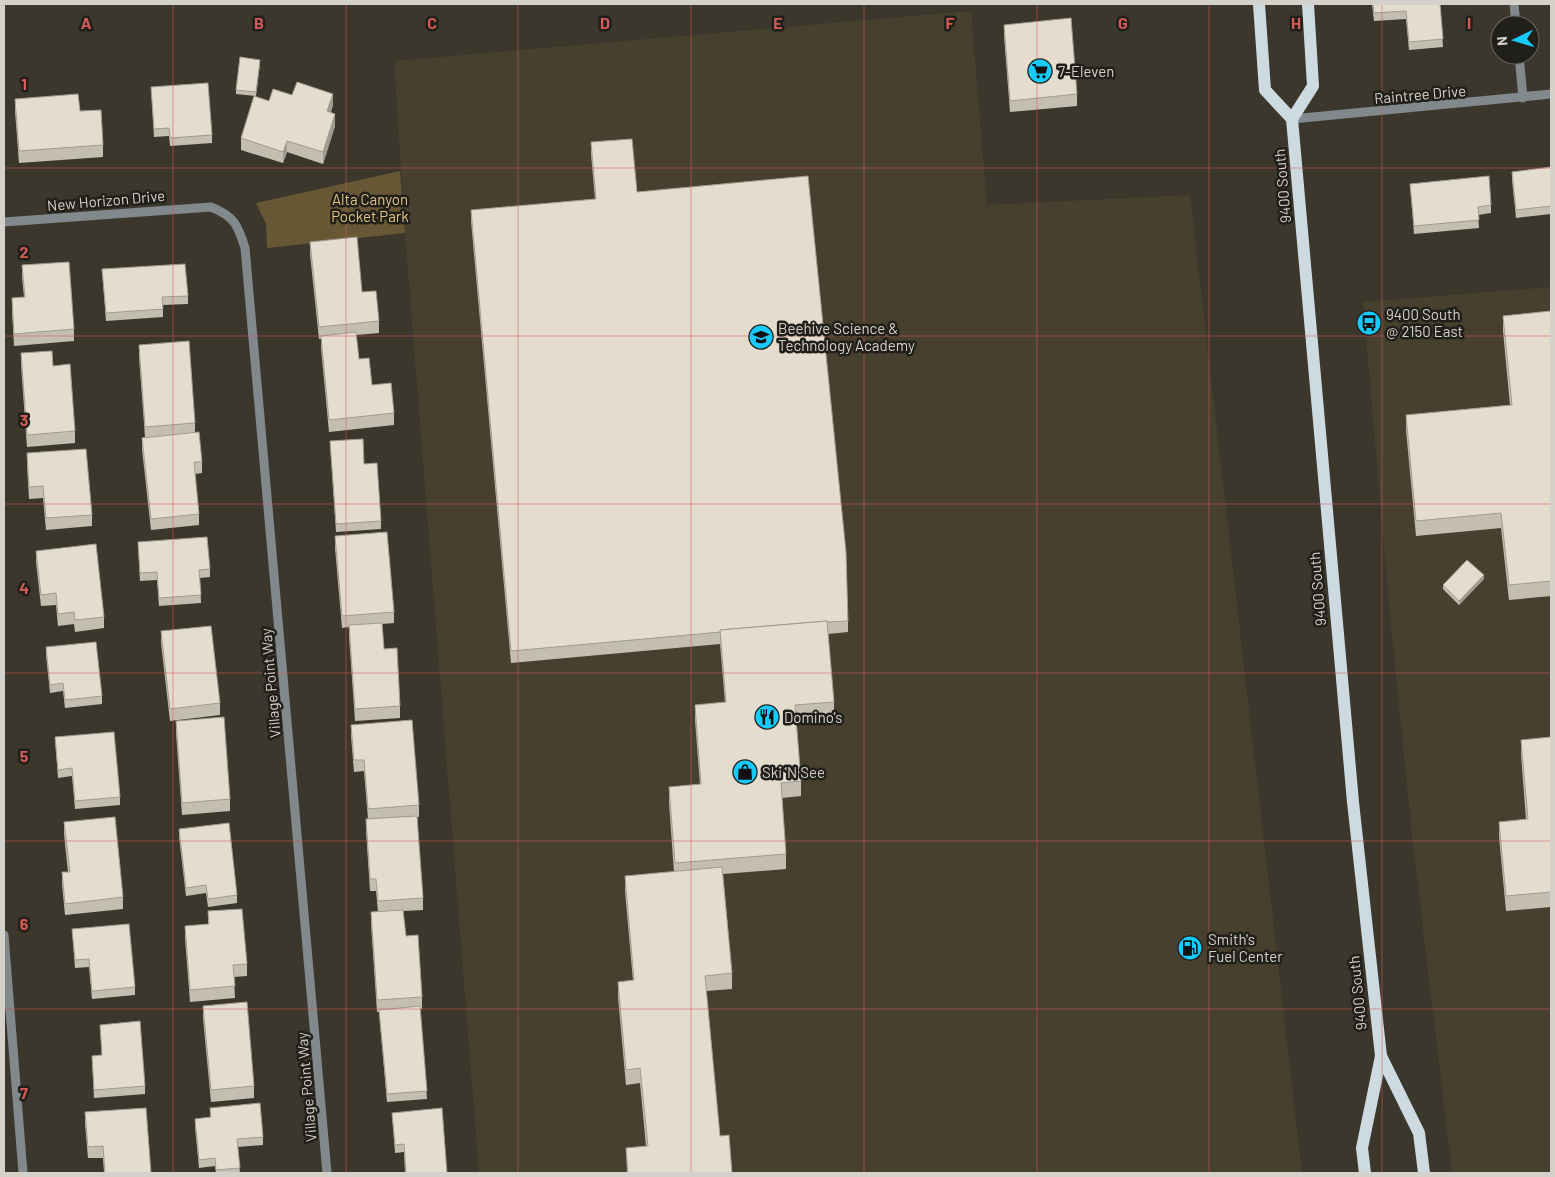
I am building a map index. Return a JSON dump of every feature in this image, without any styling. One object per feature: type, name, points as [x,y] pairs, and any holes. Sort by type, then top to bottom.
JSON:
[{"type":"main road","points":[[1259,4],[1265,90],[1292,119],[1313,86],[1308,4]]},
{"type":"main road","name":"9400 South","points":[[1292,119],[1353,802],[1380,1056],[1362,1148],[1365,1173]]},
{"type":"main road","name":"9400 South","points":[[1380,1056],[1419,1133],[1424,1173]]},
{"type":"street","points":[[1520,65],[1523,98]]},
{"type":"street","name":"Raintree Drive","points":[[1292,119],[1551,94]]},
{"type":"street","name":"New Horizon Drive","points":[[4,222],[211,207]]},
{"type":"street","name":"Village Point Way","points":[[211,207],[228,213],[239,228],[245,248],[327,1173]]},
{"type":"street","points":[[4,935],[24,1173]]},
{"type":"shaded area","points":[[971,11],[987,205],[1190,195],[1302,1173],[479,1173],[405,233],[394,61]]},
{"type":"shaded area","points":[[1551,287],[1551,1173],[1452,1173],[1413,844],[1390,616],[1363,302]]},
{"type":"green space","name":"Alta Canyon Pocket Park","points":[[400,171],[405,233],[267,248],[266,224],[256,203]]},
{"type":"building","points":[[1373,4],[1440,4],[1443,39],[1409,42],[1406,11],[1374,13]]},
{"type":"building","name":"7-Eleven","points":[[1071,18],[1077,94],[1010,101],[1004,25]]},
{"type":"building","points":[[240,57],[260,60],[256,92],[236,90]]},
{"type":"building","points":[[297,82],[333,94],[327,111],[335,114],[323,152],[287,141],[283,152],[241,138],[254,96],[269,101],[273,89],[292,95]]},
{"type":"building","points":[[208,83],[212,135],[170,138],[169,128],[154,129],[151,87]]},
{"type":"building","points":[[78,94],[80,111],[101,110],[103,145],[19,151],[15,99]]},
{"type":"building","points":[[632,139],[637,192],[808,176],[846,552],[848,621],[720,630],[721,632],[511,651],[471,210],[596,199],[591,142]]},
{"type":"building","points":[[1551,167],[1551,206],[1516,210],[1512,172]]},
{"type":"building","points":[[1489,176],[1491,205],[1478,207],[1479,220],[1414,226],[1410,184]]},
{"type":"building","points":[[357,237],[362,292],[376,291],[379,321],[319,327],[310,242]]},
{"type":"building","points":[[69,262],[74,329],[14,334],[12,298],[25,297],[22,265]]},
{"type":"building","points":[[185,264],[188,296],[162,297],[163,309],[106,313],[102,269]]},
{"type":"building","points":[[1551,311],[1551,581],[1509,585],[1501,513],[1416,521],[1406,415],[1512,405],[1503,316]]},
{"type":"building","points":[[356,332],[359,359],[369,358],[372,385],[391,383],[394,413],[329,420],[321,336]]},
{"type":"building","points":[[189,341],[195,423],[145,427],[139,345]]},
{"type":"building","points":[[52,351],[53,366],[70,364],[75,431],[27,435],[21,353]]},
{"type":"building","points":[[199,432],[202,462],[194,462],[199,514],[151,519],[142,438]]},
{"type":"building","points":[[363,439],[364,464],[377,463],[381,521],[336,524],[330,441]]},
{"type":"building","points":[[86,449],[92,515],[46,518],[43,486],[29,487],[27,453]]},
{"type":"building","points":[[387,532],[394,612],[342,616],[335,536]]},
{"type":"building","points":[[207,537],[210,569],[199,570],[201,595],[159,598],[157,572],[140,573],[138,542]]},
{"type":"building","points":[[96,544],[104,617],[75,620],[74,612],[58,614],[56,593],[41,595],[36,551]]},
{"type":"building","points":[[1467,560],[1484,575],[1459,601],[1443,585]]},
{"type":"building","points":[[827,621],[834,702],[795,705],[801,781],[781,783],[786,854],[675,863],[669,787],[701,784],[695,705],[726,702],[720,630]]},
{"type":"building","points":[[382,623],[384,649],[397,648],[400,706],[355,709],[349,625]]},
{"type":"building","points":[[211,626],[220,703],[170,709],[161,631]]},
{"type":"building","points":[[96,642],[102,696],[65,700],[63,683],[50,685],[46,647]]},
{"type":"building","points":[[224,717],[230,799],[182,803],[176,721]]},
{"type":"building","points":[[412,720],[419,805],[368,809],[364,760],[354,760],[351,725]]},
{"type":"building","points":[[114,732],[120,797],[75,801],[72,768],[58,770],[55,737]]},
{"type":"building","points":[[1551,737],[1551,892],[1506,896],[1499,822],[1528,819],[1521,740]]},
{"type":"building","points":[[417,816],[423,898],[378,901],[376,879],[370,879],[366,819]]},
{"type":"building","points":[[115,817],[123,897],[65,904],[62,872],[70,872],[64,822]]},
{"type":"building","points":[[229,823],[237,895],[208,899],[206,885],[186,888],[179,829]]},
{"type":"building","points":[[722,867],[732,973],[705,976],[720,1136],[729,1135],[732,1173],[628,1173],[626,1148],[648,1146],[640,1068],[626,1070],[618,982],[634,980],[625,876]]},
{"type":"building","points":[[242,909],[247,964],[233,965],[235,986],[190,990],[185,926],[209,924],[208,911]]},
{"type":"building","points":[[403,910],[406,936],[418,935],[422,997],[377,1000],[371,912]]},
{"type":"building","points":[[129,924],[135,987],[92,991],[89,959],[75,960],[72,929]]},
{"type":"building","points":[[247,1002],[254,1086],[211,1090],[203,1006]]},
{"type":"building","points":[[420,1006],[427,1091],[387,1094],[379,1010]]},
{"type":"building","points":[[140,1021],[145,1086],[94,1090],[92,1056],[102,1055],[100,1025]]},
{"type":"building","points":[[260,1103],[263,1137],[237,1139],[240,1168],[216,1170],[215,1158],[199,1160],[195,1119],[211,1117],[210,1108]]},
{"type":"building","points":[[146,1108],[151,1173],[105,1173],[103,1146],[88,1147],[85,1112]]},
{"type":"building","points":[[442,1108],[447,1173],[406,1173],[404,1144],[395,1145],[392,1113]]},
{"type":"place","name":"7-Eleven","points":[[1040,71]]},
{"type":"place","name":"9400 South @ 2150 East","points":[[1369,323]]},
{"type":"place","name":"Beehive Science & Technology Academy","points":[[761,337]]},
{"type":"place","name":"Domino's","points":[[767,717]]},
{"type":"place","name":"Ski 'N See","points":[[745,772]]},
{"type":"place","name":"Smith's Fuel Center","points":[[1190,948]]}]
